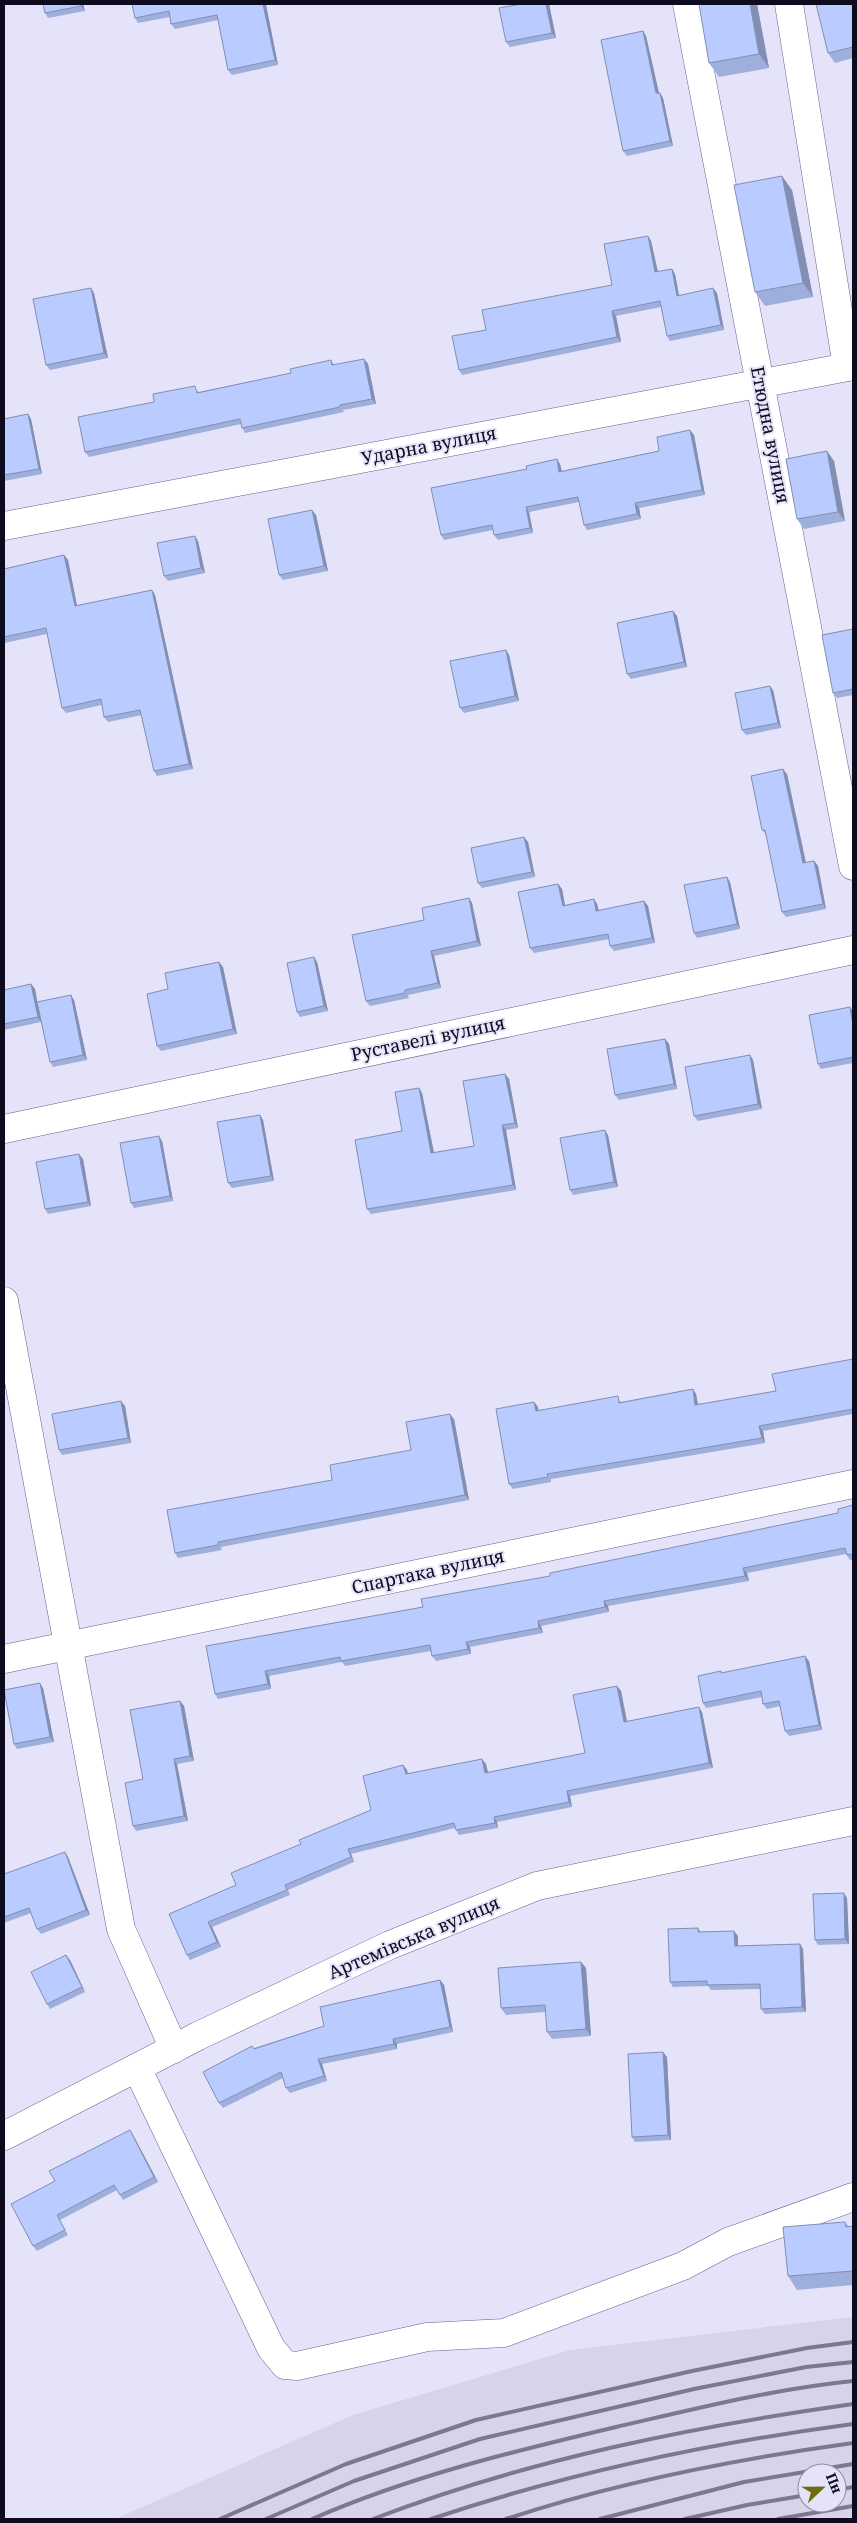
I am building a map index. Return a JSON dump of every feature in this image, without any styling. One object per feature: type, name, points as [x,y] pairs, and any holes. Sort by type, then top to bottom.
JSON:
[{"type":"street","name":"Етюдна вулиця","points":[[687,4],[853,866]]},
{"type":"street","points":[[789,4],[850,366]]},
{"type":"street","name":"Ударна вулиця","points":[[4,526],[850,366]]},
{"type":"street","name":"Руставелі вулиця","points":[[4,1128],[853,950]]},
{"type":"street","points":[[4,1301],[122,1929],[174,2049]]},
{"type":"street","name":"Спартака вулиця","points":[[4,1659],[853,1484]]},
{"type":"street","name":"Артемівська вулиця","points":[[4,2136],[174,2049],[390,1945],[537,1886],[853,1821]]},
{"type":"street","points":[[137,2068],[271,2348],[285,2365],[297,2366],[427,2337],[504,2333],[683,2266],[728,2242],[853,2197]]},
{"type":"shaded area","points":[[853,2317],[853,2519],[115,2519],[353,2415],[570,2350]]},
{"type":"building","points":[[43,4],[81,4],[81,6],[45,13]]},
{"type":"building","points":[[132,4],[263,4],[275,60],[228,70],[217,15],[171,24],[169,11],[135,18]]},
{"type":"building","points":[[522,4],[546,4],[552,33],[506,42],[499,8]]},
{"type":"building","points":[[699,4],[750,4],[759,54],[709,63]]},
{"type":"building","points":[[816,4],[853,4],[853,47],[828,53]]},
{"type":"building","points":[[643,31],[656,93],[660,93],[670,141],[623,151],[601,40]]},
{"type":"building","points":[[782,176],[803,283],[755,292],[734,185]]},
{"type":"building","points":[[648,236],[655,272],[672,269],[677,296],[713,288],[721,325],[667,336],[660,301],[612,311],[617,337],[459,370],[452,336],[486,330],[482,310],[612,285],[604,244]]},
{"type":"building","points":[[91,288],[104,353],[46,365],[33,299]]},
{"type":"building","points":[[364,359],[372,399],[242,428],[240,419],[85,452],[78,417],[154,402],[153,394],[195,386],[197,393],[291,373],[290,369],[331,360],[332,365]]},
{"type":"building","points":[[28,414],[39,469],[4,475],[4,419]]},
{"type":"building","points":[[690,430],[702,490],[635,503],[637,514],[584,525],[578,497],[526,507],[530,528],[494,535],[492,525],[441,535],[431,488],[527,469],[526,466],[557,459],[559,472],[659,451],[657,437]]},
{"type":"building","points":[[827,451],[838,512],[797,519],[786,459]]},
{"type":"building","points":[[312,510],[324,566],[279,575],[268,519]]},
{"type":"building","points":[[195,536],[201,568],[164,576],[157,543]]},
{"type":"building","points":[[64,555],[75,606],[152,590],[189,764],[154,771],[140,710],[104,717],[101,699],[62,708],[46,628],[4,637],[4,569]]},
{"type":"building","points":[[673,611],[684,662],[627,674],[617,623]]},
{"type":"building","points":[[853,629],[853,689],[833,693],[822,635]]},
{"type":"building","points":[[506,650],[515,696],[460,708],[450,661]]},
{"type":"building","points":[[770,686],[778,723],[742,730],[735,693]]},
{"type":"building","points":[[783,769],[803,863],[814,861],[823,904],[782,912],[765,830],[762,830],[751,776]]},
{"type":"building","points":[[524,837],[532,872],[478,883],[471,848]]},
{"type":"building","points":[[727,877],[737,924],[694,933],[684,885]]},
{"type":"building","points":[[558,884],[563,906],[594,899],[596,911],[644,901],[652,938],[610,946],[608,934],[530,948],[518,892]]},
{"type":"building","points":[[469,898],[477,941],[431,951],[438,983],[405,990],[405,993],[366,1001],[352,935],[424,920],[422,908]]},
{"type":"building","points":[[314,957],[324,1006],[297,1012],[287,963]]},
{"type":"building","points":[[219,962],[233,1029],[157,1046],[147,994],[168,989],[165,973]]},
{"type":"building","points":[[31,984],[38,1017],[4,1024],[4,990]]},
{"type":"building","points":[[71,995],[83,1055],[50,1062],[37,1002]]},
{"type":"building","points":[[850,1007],[853,1025],[853,1057],[818,1064],[809,1015]]},
{"type":"building","points":[[665,1039],[674,1084],[615,1095],[607,1049]]},
{"type":"building","points":[[750,1055],[758,1104],[694,1116],[685,1067]]},
{"type":"building","points":[[505,1074],[515,1123],[502,1125],[513,1185],[367,1209],[355,1140],[402,1131],[395,1092],[419,1088],[431,1153],[474,1146],[463,1081]]},
{"type":"building","points":[[260,1115],[271,1176],[228,1183],[217,1122]]},
{"type":"building","points":[[605,1130],[614,1182],[570,1190],[560,1138]]},
{"type":"building","points":[[159,1136],[170,1196],[131,1203],[120,1143]]},
{"type":"building","points":[[79,1154],[88,1202],[45,1209],[36,1162]]},
{"type":"building","points":[[853,1359],[853,1409],[759,1426],[762,1438],[547,1474],[548,1477],[509,1484],[496,1409],[534,1402],[536,1411],[618,1396],[619,1403],[693,1389],[695,1405],[776,1391],[772,1374]]},
{"type":"building","points":[[121,1401],[128,1438],[59,1450],[52,1414]]},
{"type":"building","points":[[450,1414],[465,1495],[218,1542],[218,1545],[175,1553],[167,1510],[332,1480],[330,1465],[411,1450],[406,1422]]},
{"type":"building","points":[[853,1505],[853,1554],[847,1555],[845,1548],[743,1568],[745,1576],[604,1601],[605,1607],[538,1621],[539,1628],[466,1642],[468,1649],[432,1656],[430,1645],[341,1661],[340,1657],[265,1671],[268,1684],[215,1694],[206,1646],[423,1607],[421,1599],[550,1576],[550,1573],[838,1513],[838,1509]]},
{"type":"building","points":[[805,1656],[819,1725],[785,1731],[779,1701],[763,1704],[761,1691],[703,1703],[698,1676]]},
{"type":"building","points":[[40,1683],[50,1737],[14,1744],[4,1690]]},
{"type":"building","points":[[617,1686],[624,1722],[699,1707],[709,1763],[567,1791],[569,1802],[494,1817],[495,1823],[456,1830],[454,1823],[348,1849],[351,1857],[285,1885],[287,1890],[208,1922],[217,1942],[187,1955],[169,1914],[236,1885],[231,1873],[301,1844],[299,1840],[371,1810],[363,1776],[403,1765],[406,1774],[482,1759],[485,1773],[585,1753],[573,1695]]},
{"type":"building","points":[[180,1701],[190,1756],[174,1759],[184,1816],[133,1826],[125,1783],[143,1779],[130,1710]]},
{"type":"building","points":[[65,1852],[86,1910],[37,1929],[29,1908],[4,1917],[4,1874]]},
{"type":"building","points":[[844,1893],[845,1939],[815,1940],[813,1894]]},
{"type":"building","points":[[698,1928],[698,1932],[734,1931],[735,1946],[800,1944],[802,2007],[761,2009],[760,1984],[707,1985],[707,1981],[670,1982],[668,1929]]},
{"type":"building","points":[[66,1955],[82,1987],[47,2004],[31,1972]]},
{"type":"building","points":[[581,1962],[586,2029],[547,2032],[545,2005],[501,2008],[498,1968]]},
{"type":"building","points":[[440,1980],[450,2027],[393,2039],[394,2044],[318,2059],[324,2076],[286,2088],[281,2072],[219,2103],[203,2072],[252,2046],[254,2049],[324,2026],[320,2007]]},
{"type":"building","points":[[663,2052],[668,2135],[632,2137],[628,2054]]},
{"type":"building","points":[[130,2130],[154,2177],[120,2195],[114,2185],[57,2215],[65,2230],[33,2246],[11,2204],[55,2181],[49,2171]]},
{"type":"building","points":[[845,2222],[846,2227],[853,2226],[853,2271],[788,2276],[783,2227]]},
{"type":"railway","points":[[220,2519],[346,2464],[476,2420],[692,2371],[807,2348],[853,2342]]},
{"type":"railway","points":[[266,2519],[354,2481],[480,2439],[694,2389],[806,2367],[853,2362]]},
{"type":"railway","points":[[312,2519],[386,2490],[462,2466],[538,2446],[734,2400],[793,2389],[853,2381]]},
{"type":"railway","points":[[373,2519],[490,2479],[610,2448],[731,2423],[853,2404]]},
{"type":"railway","points":[[431,2519],[535,2487],[640,2461],[746,2440],[853,2424]]},
{"type":"railway","points":[[506,2519],[591,2494],[678,2473],[765,2456],[853,2443]]},
{"type":"railway","points":[[600,2519],[744,2482],[853,2464]]},
{"type":"railway","points":[[847,2488],[853,2487]]},
{"type":"railway","points":[[685,2519],[747,2505],[797,2497]]},
{"type":"railway","points":[[778,2519],[853,2506]]}]
